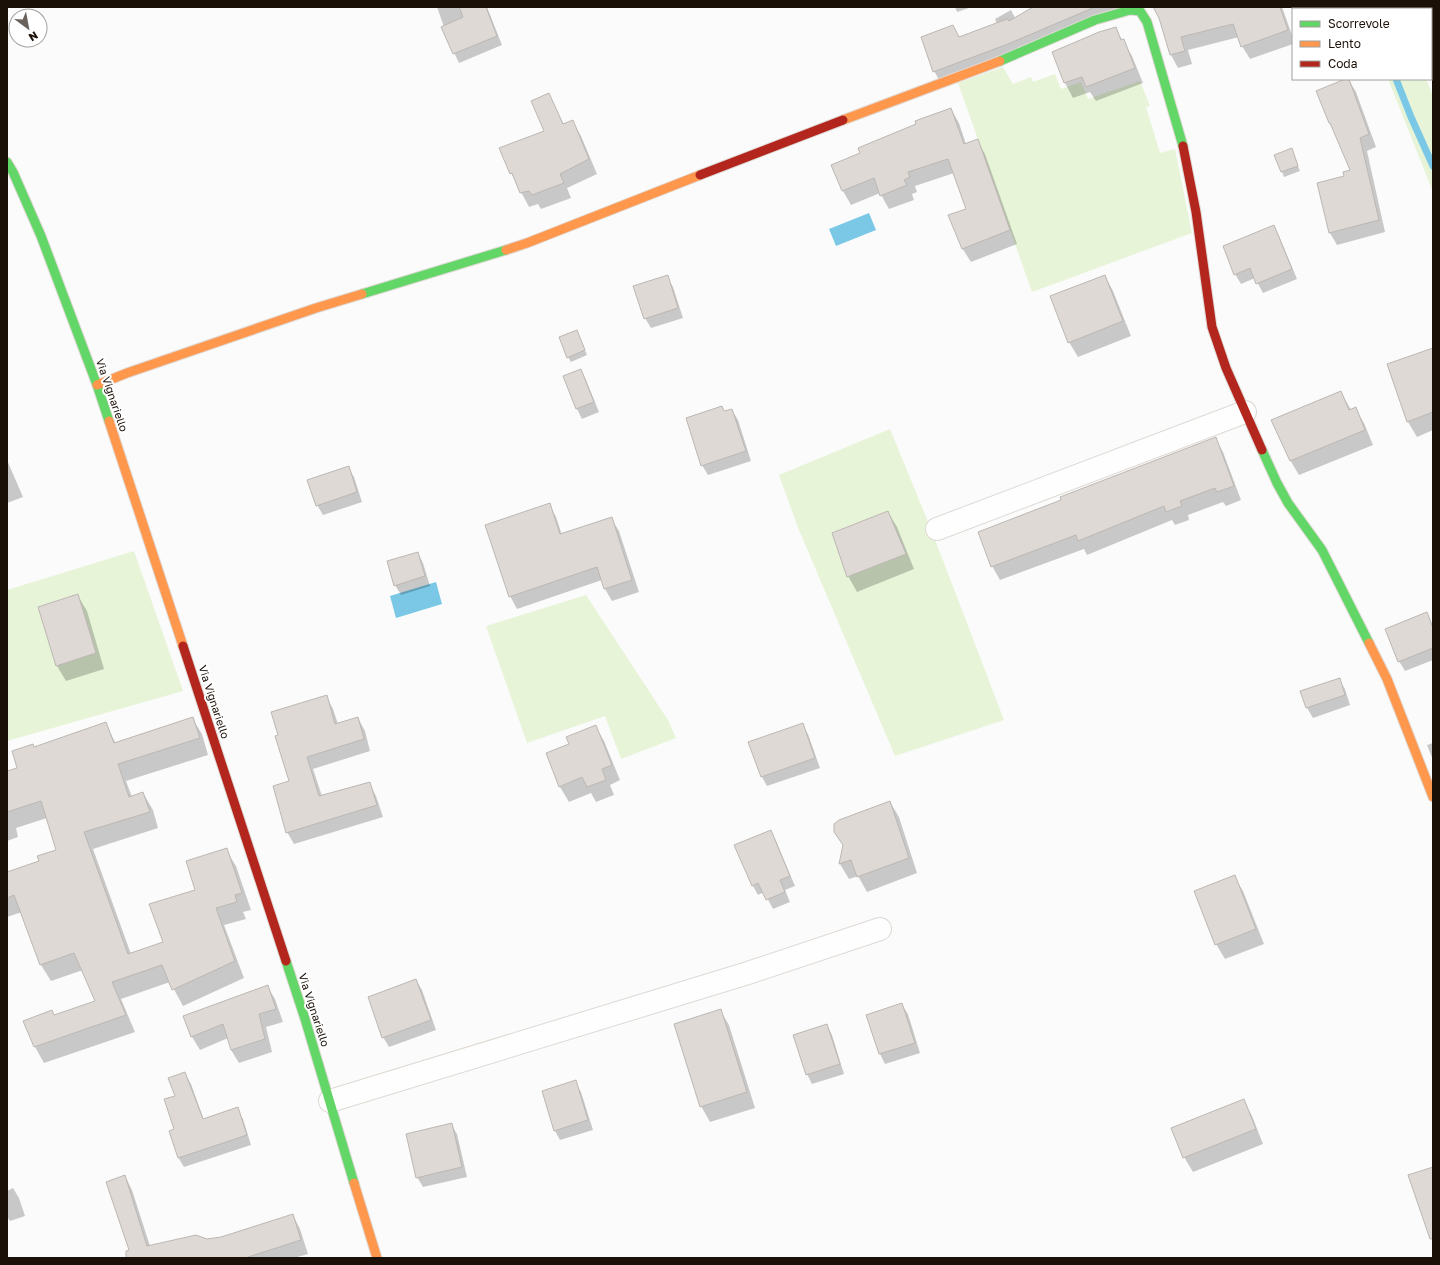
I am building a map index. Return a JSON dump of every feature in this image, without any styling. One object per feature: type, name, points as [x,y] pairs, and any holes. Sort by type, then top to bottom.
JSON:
[{"type":"street","points":[[97,385],[127,373],[316,308],[527,243],[775,146],[1002,60],[1095,20],[1130,10],[1140,11],[1147,22],[1185,152],[1196,212],[1212,327],[1226,368],[1244,412],[1277,483],[1288,503],[1322,550],[1381,666],[1433,797]]},
{"type":"street","name":"Via Vignariello","points":[[7,162],[13,172],[41,236],[97,385],[305,1019],[377,1258]]},
{"type":"street","points":[[938,529],[1244,412]]},
{"type":"street","points":[[330,1101],[748,973],[880,929]]},
{"type":"green space","points":[[1003,67],[1013,84],[1031,77],[1033,82],[1055,74],[1061,89],[1081,82],[1088,99],[1140,81],[1150,106],[1146,107],[1160,153],[1175,149],[1192,233],[1032,292],[958,83]]},
{"type":"green space","points":[[1388,80],[1426,80],[1433,96],[1433,192]]},
{"type":"green space","points":[[890,429],[931,529],[1004,720],[895,756],[799,530],[779,475]]},
{"type":"green space","points":[[134,551],[183,691],[7,741],[7,590]]},
{"type":"green space","points":[[586,595],[668,720],[676,738],[621,759],[605,716],[527,743],[486,626]]},
{"type":"water","points":[[869,213],[876,230],[836,246],[829,229]]},
{"type":"water","points":[[436,582],[442,604],[396,618],[390,596]]},
{"type":"building","points":[[459,7],[486,7],[497,36],[453,54],[441,27],[463,17]]},
{"type":"building","points":[[1033,7],[1095,7],[1008,44],[933,72],[921,37],[953,25],[959,37],[1007,19],[1009,21]]},
{"type":"building","points":[[1153,7],[1280,7],[1288,30],[1241,47],[1233,24],[1181,37],[1185,51],[1170,55],[1159,18]]},
{"type":"building","points":[[1116,27],[1121,40],[1124,39],[1135,68],[1086,87],[1082,77],[1064,83],[1052,52],[1099,32]]},
{"type":"building","points":[[1343,80],[1349,80],[1369,134],[1360,138],[1379,220],[1329,233],[1317,183],[1344,176],[1343,172],[1350,170],[1316,91]]},
{"type":"building","points":[[549,93],[563,124],[573,120],[589,159],[560,174],[564,183],[532,195],[529,191],[520,193],[512,173],[510,174],[499,148],[544,131],[531,101]]},
{"type":"building","points":[[951,108],[964,144],[978,139],[1010,230],[962,249],[948,215],[966,209],[948,159],[908,172],[910,177],[904,180],[907,185],[880,196],[874,178],[842,191],[831,165],[860,153],[858,148],[916,124],[915,121]]},
{"type":"building","points":[[1292,148],[1298,166],[1281,172],[1274,155]]},
{"type":"building","points":[[1274,225],[1292,269],[1256,284],[1250,268],[1234,275],[1223,246]]},
{"type":"building","points":[[668,275],[678,308],[644,319],[633,286]]},
{"type":"building","points":[[1105,275],[1123,321],[1068,343],[1050,296]]},
{"type":"building","points":[[577,330],[585,350],[567,358],[559,337]]},
{"type":"building","points":[[1433,348],[1433,412],[1407,422],[1387,364]]},
{"type":"building","points":[[581,369],[594,402],[576,409],[563,376]]},
{"type":"building","points":[[1341,391],[1349,410],[1356,407],[1365,430],[1290,461],[1271,420]]},
{"type":"building","points":[[722,406],[724,411],[732,409],[746,451],[701,466],[686,418]]},
{"type":"building","points":[[1216,437],[1234,486],[1217,492],[1215,488],[1180,501],[1182,506],[1166,512],[1164,506],[1078,541],[1076,535],[991,567],[978,532],[1061,500],[1060,497]]},
{"type":"building","points":[[349,466],[357,492],[316,506],[307,480]]},
{"type":"building","points":[[550,503],[560,534],[612,517],[632,580],[604,589],[597,567],[509,597],[485,525]]},
{"type":"building","points":[[888,511],[906,554],[847,577],[832,533]]},
{"type":"building","points":[[418,552],[425,576],[394,586],[387,561]]},
{"type":"building","points":[[78,594],[96,653],[56,666],[38,607]]},
{"type":"building","points":[[1427,612],[1433,628],[1433,648],[1398,662],[1385,629]]},
{"type":"building","points":[[1340,678],[1345,695],[1306,708],[1300,691]]},
{"type":"building","points":[[327,695],[335,724],[358,717],[364,739],[307,757],[319,796],[370,782],[377,805],[286,833],[273,786],[289,781],[275,736],[278,735],[271,712]]},
{"type":"building","points":[[193,717],[200,738],[118,764],[129,797],[143,792],[150,812],[84,832],[128,954],[163,942],[149,904],[195,890],[186,861],[227,848],[242,893],[235,895],[237,902],[216,908],[235,961],[172,990],[162,965],[112,982],[126,1015],[34,1047],[23,1021],[52,1010],[54,1015],[95,1001],[74,953],[40,965],[14,895],[7,898],[7,872],[39,861],[37,856],[56,850],[41,801],[7,812],[7,771],[17,768],[12,751],[33,744],[34,747],[106,722],[114,743]]},
{"type":"building","points":[[803,723],[815,758],[761,777],[748,742]]},
{"type":"building","points":[[596,725],[612,765],[602,769],[606,780],[587,787],[582,777],[559,787],[546,753],[569,744],[566,737]]},
{"type":"building","points":[[890,801],[909,858],[857,877],[851,860],[839,864],[843,845],[834,832],[834,824],[839,820]]},
{"type":"building","points":[[771,830],[790,876],[780,880],[785,892],[766,900],[758,883],[752,886],[734,845]]},
{"type":"building","points":[[1235,875],[1256,929],[1215,945],[1194,891]]},
{"type":"building","points":[[416,979],[431,1020],[382,1038],[368,997]]},
{"type":"building","points":[[268,985],[276,1009],[259,1014],[265,1039],[231,1050],[223,1024],[191,1037],[183,1016]]},
{"type":"building","points":[[902,1003],[915,1043],[879,1054],[866,1015]]},
{"type":"building","points":[[721,1009],[747,1092],[700,1107],[674,1024]]},
{"type":"building","points":[[827,1024],[840,1064],[806,1075],[793,1035]]},
{"type":"building","points":[[185,1072],[203,1119],[238,1107],[247,1135],[178,1158],[169,1131],[174,1129],[164,1099],[175,1096],[168,1078]]},
{"type":"building","points":[[576,1080],[588,1120],[554,1131],[542,1091]]},
{"type":"building","points":[[1244,1099],[1256,1129],[1183,1158],[1171,1128]]},
{"type":"building","points":[[452,1123],[462,1167],[416,1178],[406,1134]]},
{"type":"building","points":[[1433,1167],[1433,1239],[1430,1239],[1408,1175]]},
{"type":"building","points":[[125,1175],[147,1246],[196,1235],[207,1239],[221,1237],[293,1214],[301,1240],[245,1258],[126,1258],[126,1251],[129,1250],[106,1182]]},
{"type":"waterway","points":[[1396,80],[1433,166]]},
{"type":"traffic: fast","points":[[1000,61],[1095,20],[1130,10],[1140,11],[1147,22],[1183,146]]},
{"type":"traffic: fast","points":[[7,162],[13,172],[41,236],[109,421]]},
{"type":"traffic: fast","points":[[362,294],[506,250]]},
{"type":"traffic: fast","points":[[1262,450],[1288,503],[1322,550],[1369,643]]},
{"type":"traffic: fast","points":[[286,961],[354,1183]]},
{"type":"traffic: slow","points":[[843,120],[1000,61]]},
{"type":"traffic: slow","points":[[506,250],[700,175]]},
{"type":"traffic: slow","points":[[97,385],[127,373],[316,308],[362,294]]},
{"type":"traffic: slow","points":[[109,421],[183,646]]},
{"type":"traffic: slow","points":[[1369,643],[1387,679],[1433,797]]},
{"type":"traffic: slow","points":[[354,1183],[377,1258]]},
{"type":"traffic: jam","points":[[700,175],[843,120]]},
{"type":"traffic: jam","points":[[1183,146],[1196,212],[1212,327],[1226,368],[1262,450]]},
{"type":"traffic: jam","points":[[183,646],[286,961]]}]
